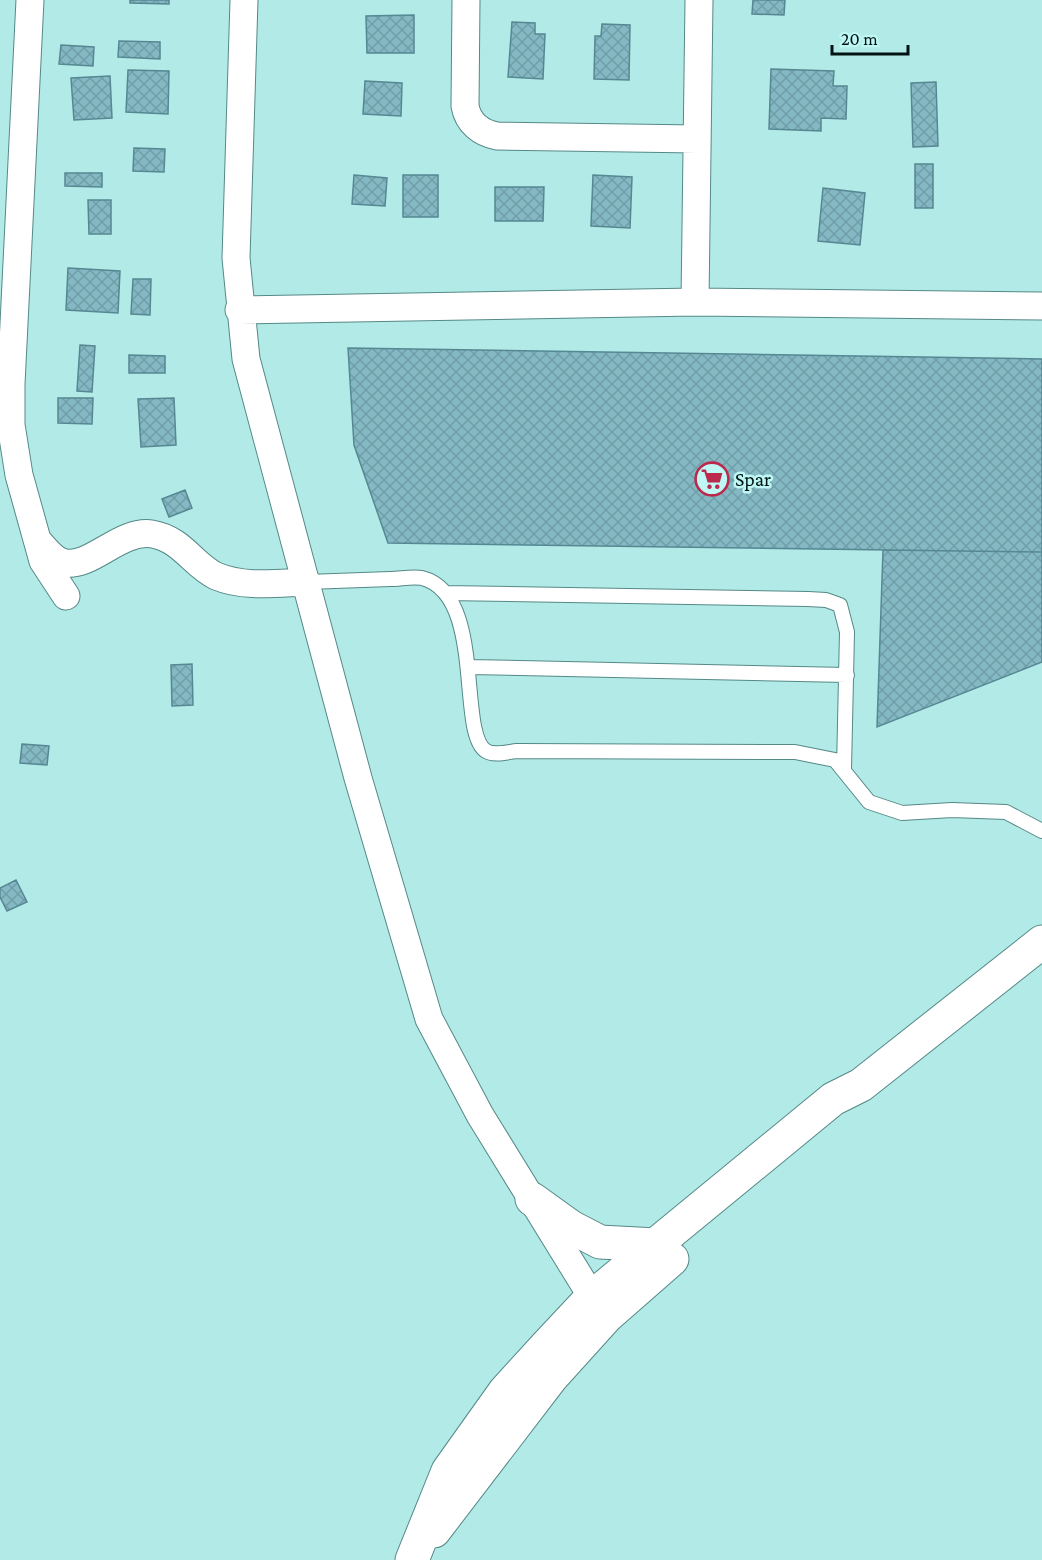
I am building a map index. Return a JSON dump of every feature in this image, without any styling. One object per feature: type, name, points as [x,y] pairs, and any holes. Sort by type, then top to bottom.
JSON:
[{"type":"street","points":[[30,0],[11,384],[11,425],[19,475],[43,561],[66,596]]},
{"type":"street","points":[[244,0],[236,258],[239,310],[246,359],[358,778],[429,1019],[475,1106],[600,1306]]},
{"type":"street","points":[[466,0],[465,106],[470,119],[481,130],[497,136],[697,139]]},
{"type":"street","points":[[694,302],[699,0]]},
{"type":"street","points":[[239,310],[694,302],[1042,306]]},
{"type":"street","points":[[37,540],[61,562],[73,563],[126,536],[150,534],[170,540],[215,576],[241,583],[307,582]]},
{"type":"street","points":[[413,1558],[470,1487],[496,1447],[551,1378],[600,1306],[656,1245],[833,1099],[861,1085],[1042,942]]},
{"type":"street","points":[[600,1306],[842,1110],[861,1085]]},
{"type":"street","points":[[532,1199],[571,1227],[600,1242],[656,1245]]},
{"type":"lane","points":[[307,582],[422,578],[444,593],[457,612],[469,667],[476,739],[486,752],[493,754],[518,751],[795,752],[828,758],[844,769],[869,802],[903,813],[952,810],[1006,812],[1042,831]]},
{"type":"lane","points":[[444,593],[826,600],[840,605],[845,616],[847,675],[844,769]]},
{"type":"lane","points":[[469,667],[847,675]]},
{"type":"building","points":[[130,0],[169,0],[169,4],[130,3]]},
{"type":"building","points":[[753,0],[785,0],[784,15],[752,14]]},
{"type":"building","points":[[414,15],[414,53],[367,53],[366,16]]},
{"type":"building","points":[[512,22],[535,23],[535,34],[545,34],[543,79],[508,77]]},
{"type":"building","points":[[602,24],[630,25],[629,80],[594,79],[595,36],[601,36]]},
{"type":"building","points":[[119,41],[160,42],[160,59],[118,57]]},
{"type":"building","points":[[61,45],[94,47],[93,66],[59,64]]},
{"type":"building","points":[[771,69],[834,71],[833,86],[847,86],[846,119],[821,118],[821,131],[769,129]]},
{"type":"building","points":[[128,70],[169,71],[168,114],[126,112]]},
{"type":"building","points":[[110,76],[112,118],[74,120],[71,78]]},
{"type":"building","points":[[365,81],[402,83],[401,116],[363,114]]},
{"type":"building","points":[[936,82],[938,146],[913,147],[911,83]]},
{"type":"building","points":[[134,148],[165,149],[164,172],[133,171]]},
{"type":"building","points":[[915,164],[933,164],[933,208],[915,208]]},
{"type":"building","points":[[65,173],[102,173],[102,187],[65,186]]},
{"type":"building","points":[[354,175],[387,178],[385,206],[352,204]]},
{"type":"building","points":[[403,175],[438,175],[438,217],[403,217]]},
{"type":"building","points":[[593,175],[632,177],[630,228],[591,226]]},
{"type":"building","points":[[495,187],[544,187],[543,221],[495,221]]},
{"type":"building","points":[[823,188],[865,193],[860,245],[818,241]]},
{"type":"building","points":[[88,200],[111,200],[111,234],[89,234]]},
{"type":"building","points":[[68,268],[120,271],[118,313],[66,310]]},
{"type":"building","points":[[133,279],[151,279],[150,315],[131,314]]},
{"type":"building","points":[[80,345],[95,346],[92,392],[77,391]]},
{"type":"building","points":[[348,348],[1042,359],[1042,552],[388,543],[354,445]]},
{"type":"building","points":[[129,355],[165,356],[165,373],[129,373]]},
{"type":"building","points":[[58,398],[93,398],[92,424],[58,423]]},
{"type":"building","points":[[174,398],[176,445],[141,447],[138,399]]},
{"type":"building","points":[[185,490],[192,508],[169,517],[162,499]]},
{"type":"building","points":[[883,550],[1042,552],[1042,662],[877,727]]},
{"type":"building","points":[[192,664],[193,705],[172,706],[171,665]]},
{"type":"building","points":[[22,744],[49,746],[47,765],[20,763]]},
{"type":"building","points":[[16,880],[27,902],[7,911],[0,897],[0,888]]},
{"type":"place","name":"Spar","points":[[712,479]]}]
